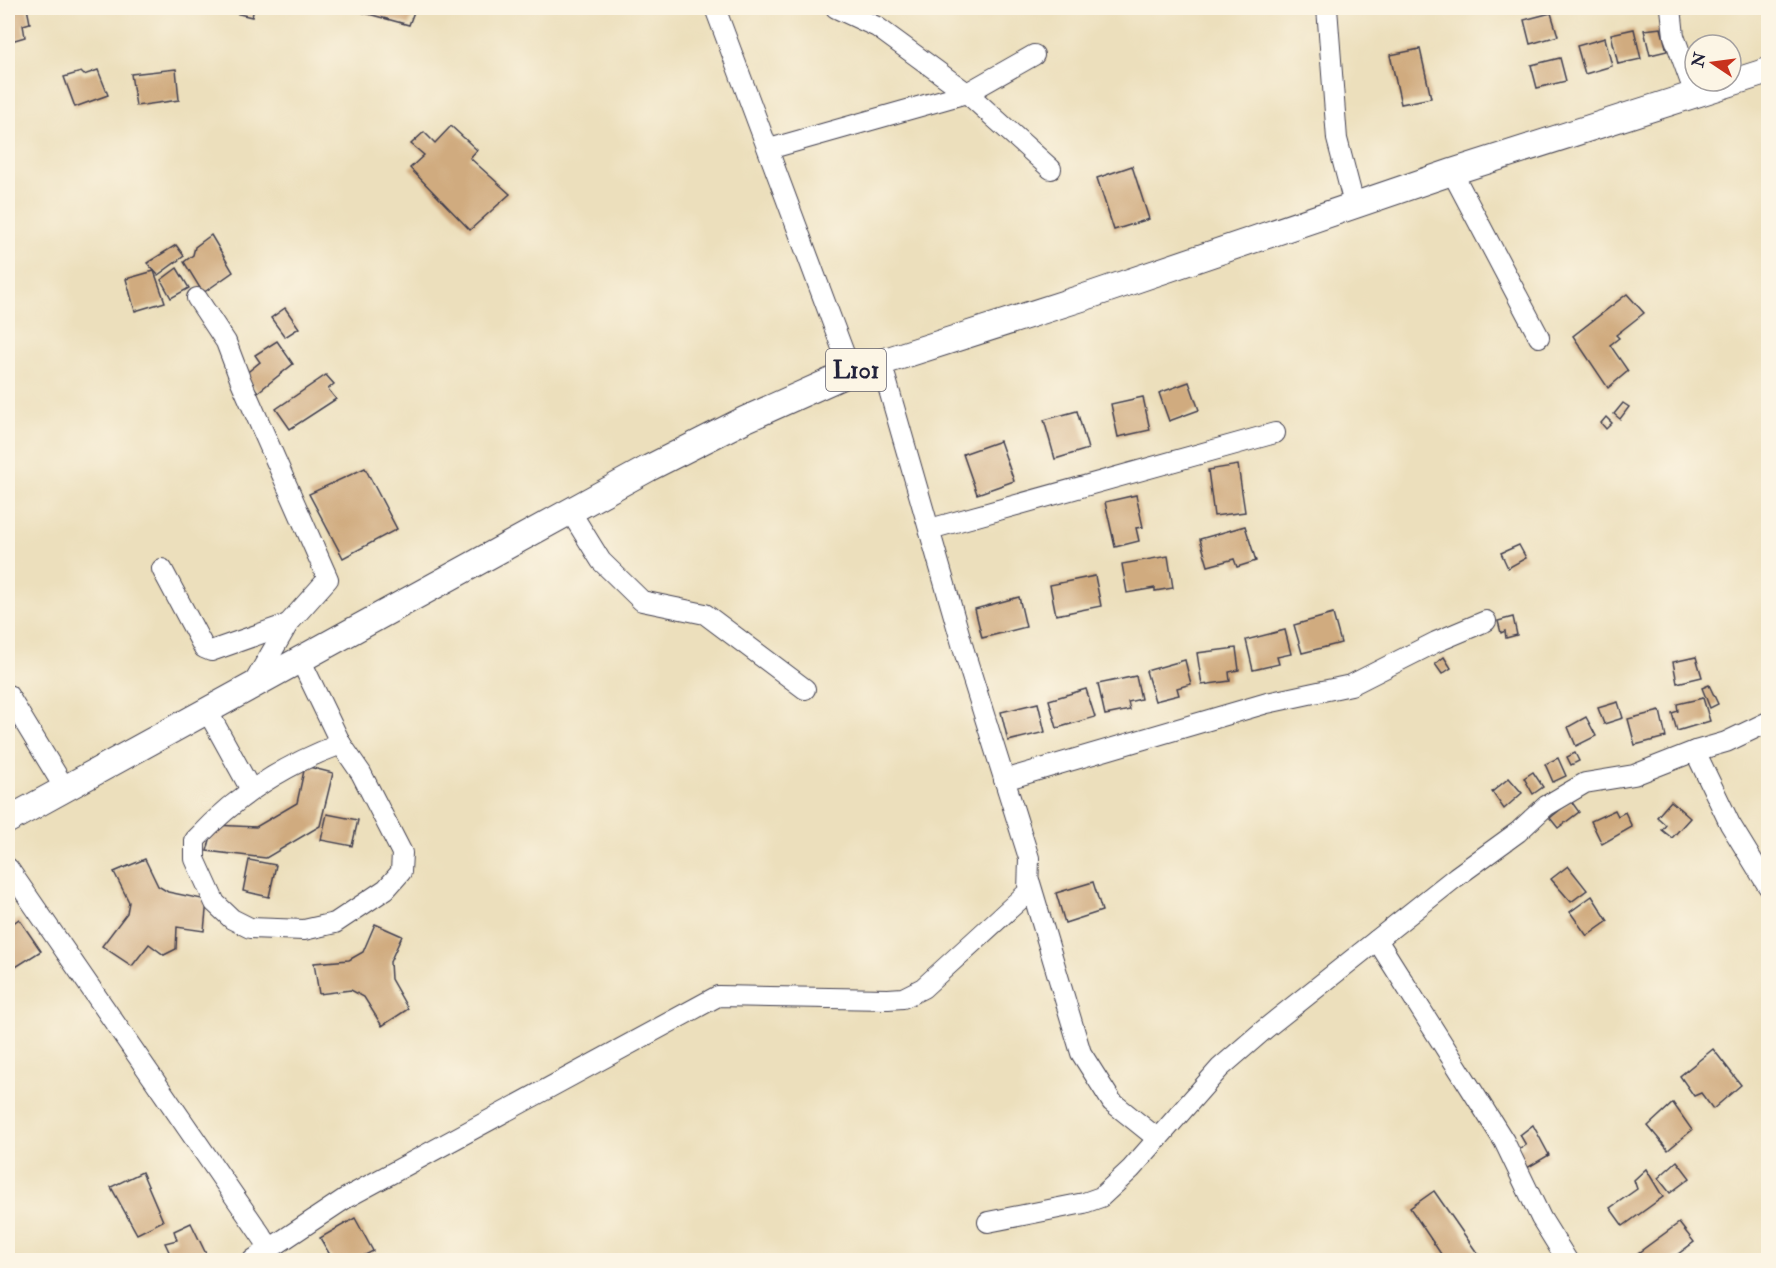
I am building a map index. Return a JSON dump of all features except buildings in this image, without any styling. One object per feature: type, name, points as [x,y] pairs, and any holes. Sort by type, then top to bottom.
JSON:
[{"type":"main road","name":"L101","points":[[8,820],[570,511],[744,420],[851,372],[1091,295],[1354,204],[1768,71]]},
{"type":"street","points":[[715,8],[851,372]]},
{"type":"street","points":[[836,8],[877,27],[967,93],[1051,169]]},
{"type":"street","points":[[1328,8],[1337,139],[1354,204]]},
{"type":"street","points":[[1671,8],[1674,36],[1695,94]]},
{"type":"street","points":[[769,149],[967,93],[1034,55]]},
{"type":"street","points":[[1452,172],[1539,337]]},
{"type":"street","points":[[196,298],[226,342],[328,579],[288,624],[252,686]]},
{"type":"street","points":[[881,362],[1029,858],[1030,883],[1081,1053],[1112,1102],[1158,1139]]},
{"type":"street","points":[[930,529],[1275,433]]},
{"type":"street","points":[[570,511],[602,561],[642,601],[705,614],[806,689]]},
{"type":"street","points":[[162,568],[204,648],[211,651],[288,624]]},
{"type":"street","points":[[1004,780],[1267,703],[1352,685],[1436,642],[1486,621]]},
{"type":"street","points":[[300,659],[341,744],[361,773],[402,853],[401,872],[386,889],[335,923],[304,930],[250,928],[232,919],[215,903],[195,859],[195,840],[219,814],[251,790],[317,753],[341,744]]},
{"type":"street","points":[[8,694],[64,788]]},
{"type":"street","points":[[208,712],[251,790]]},
{"type":"street","points":[[988,1222],[1084,1203],[1101,1197],[1158,1139],[1220,1068],[1377,940],[1518,832],[1563,793],[1585,783],[1634,776],[1726,742],[1768,722]]},
{"type":"street","points":[[1695,752],[1730,824],[1768,886]]},
{"type":"street","points":[[8,868],[270,1248]]},
{"type":"street","points":[[253,1260],[346,1198],[718,996],[803,1000],[903,998],[923,988],[1007,913],[1028,892],[1030,883]]},
{"type":"street","points":[[1377,940],[1504,1141],[1540,1218],[1567,1260]]}]
